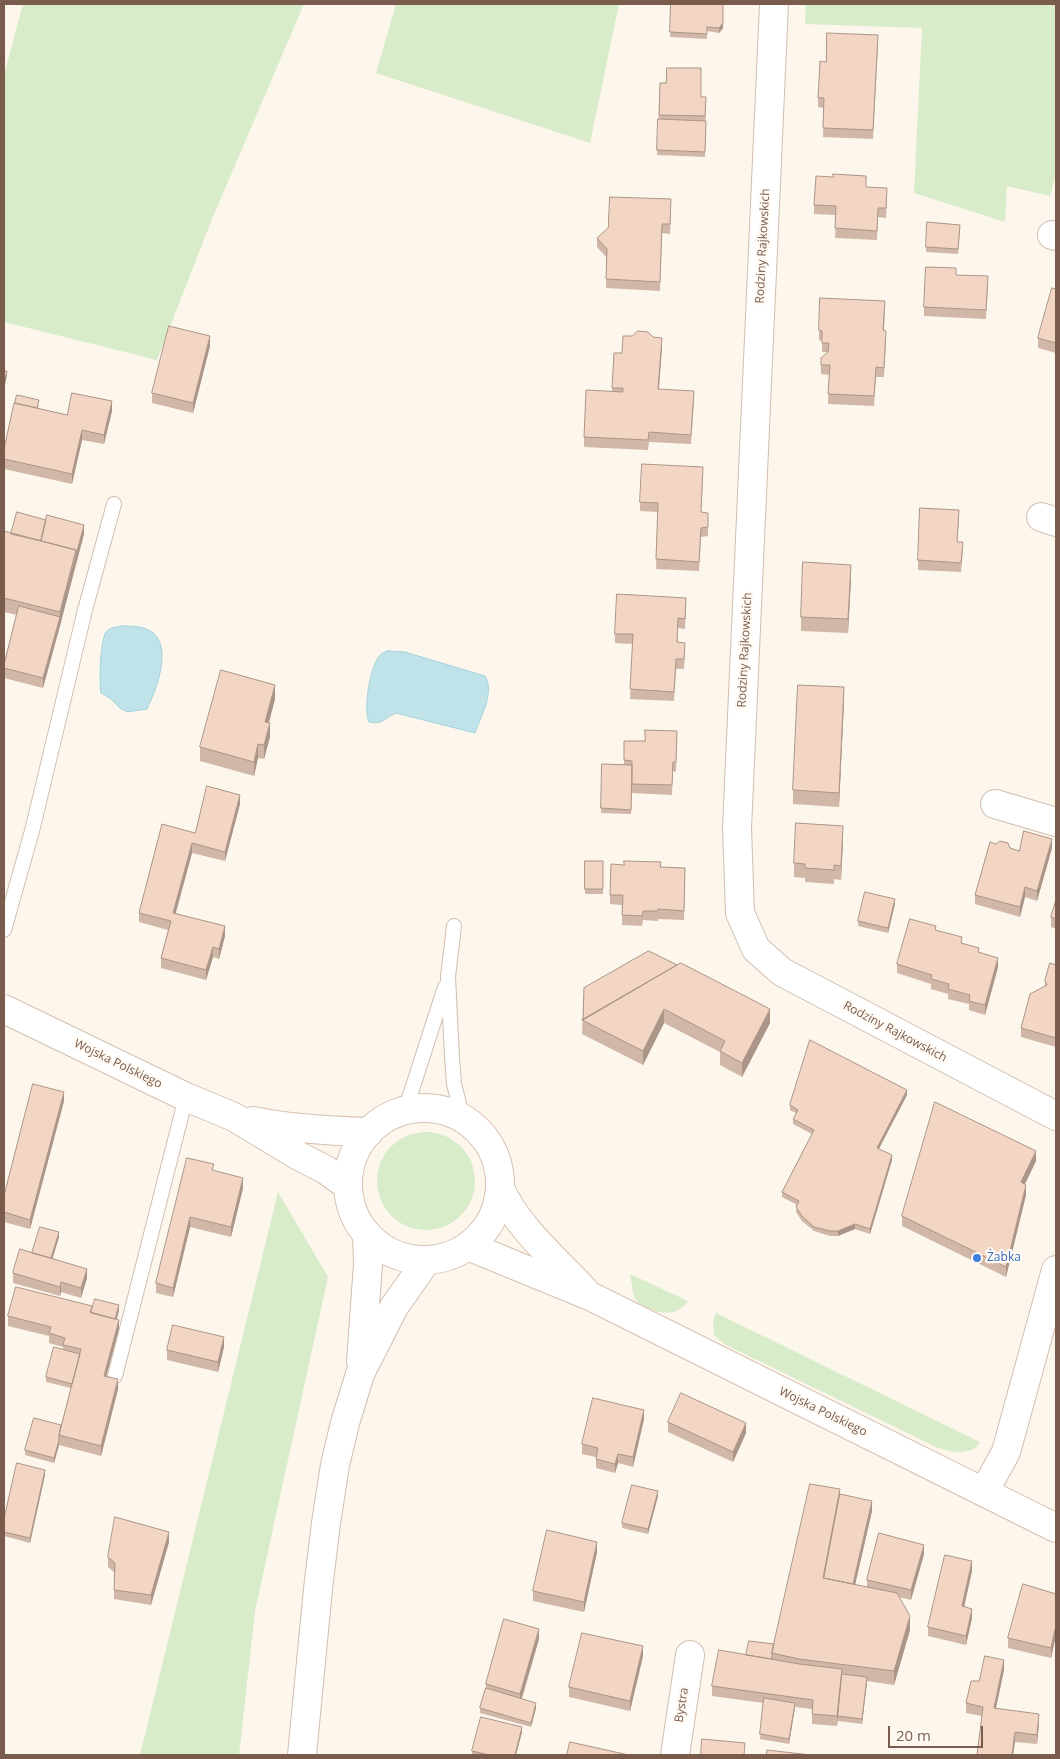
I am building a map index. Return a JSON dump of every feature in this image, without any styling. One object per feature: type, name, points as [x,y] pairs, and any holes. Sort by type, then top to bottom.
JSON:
[{"type":"street","name":"Rodziny Rajkowskich","points":[[774,4],[737,828],[740,913],[756,949],[782,972],[1056,1116]]},
{"type":"street","points":[[995,804],[1056,822]]},
{"type":"street","name":"Wojska Polskiego","points":[[4,1009],[186,1097],[234,1117],[326,1170],[348,1186]]},
{"type":"street","points":[[425,1109],[444,1111],[462,1119],[479,1131],[491,1148],[499,1168],[500,1188],[496,1210],[485,1230],[456,1254],[442,1258],[427,1260],[405,1258],[384,1249],[367,1235],[357,1220],[351,1204],[348,1186],[351,1166],[358,1148],[369,1132],[380,1123],[405,1111],[425,1109]]},
{"type":"street","name":"Wojska Polskiego","points":[[234,1117],[276,1126],[369,1132]]},
{"type":"street","name":"Wojska Polskiego","points":[[500,1188],[506,1202],[518,1220],[590,1296]]},
{"type":"street","points":[[360,1374],[368,1264],[367,1235]]},
{"type":"street","name":"Wojska Polskiego","points":[[468,1246],[590,1296],[1056,1528]]},
{"type":"street","points":[[302,1755],[318,1589],[326,1523],[339,1448],[360,1374],[394,1307],[427,1260]]},
{"type":"street","points":[[984,1492],[1006,1452],[1056,1270]]},
{"type":"street","name":"Bystra","points":[[674,1755],[690,1655]]},
{"type":"lane","points":[[4,930],[32,831],[85,610],[114,504]]},
{"type":"lane","points":[[454,926],[448,977],[454,1084],[462,1119]]},
{"type":"lane","points":[[405,1111],[448,977]]},
{"type":"lane","points":[[115,1376],[186,1097]]},
{"type":"green space","points":[[23,4],[304,4],[212,219],[157,360],[4,322],[4,75]]},
{"type":"green space","points":[[396,4],[619,4],[590,143],[376,73]]},
{"type":"green space","points":[[806,4],[1056,4],[1056,174],[1050,196],[1007,186],[1005,222],[914,193],[922,28],[805,24]]},
{"type":"green space","points":[[426,1132],[445,1136],[460,1147],[471,1162],[475,1181],[471,1200],[460,1215],[445,1226],[426,1230],[407,1226],[392,1215],[381,1200],[377,1181],[381,1162],[392,1147],[407,1136]]},
{"type":"green space","points":[[278,1192],[328,1277],[255,1611],[239,1755],[140,1755]]},
{"type":"green space","points":[[630,1274],[688,1301],[680,1309],[666,1313],[650,1309],[636,1300]]},
{"type":"green space","points":[[716,1313],[980,1442],[972,1450],[960,1452],[936,1447],[724,1344],[714,1335],[713,1322]]},
{"type":"water","points":[[121,626],[137,627],[152,632],[158,639],[161,648],[161,669],[155,691],[147,709],[127,712],[101,693],[100,662],[104,637],[109,630]]},
{"type":"water","points":[[388,651],[405,652],[485,676],[488,682],[488,697],[475,733],[396,713],[378,723],[369,722],[367,716],[367,697],[371,676],[377,659]]},
{"type":"building","points":[[671,4],[723,4],[723,23],[719,28],[707,27],[707,34],[670,32]]},
{"type":"building","points":[[827,33],[878,35],[873,130],[823,128],[824,98],[818,98],[820,61],[826,62]]},
{"type":"building","points":[[667,68],[701,68],[701,97],[706,97],[705,116],[659,115],[660,83],[666,83]]},
{"type":"building","points":[[658,119],[706,121],[705,152],[657,150]]},
{"type":"building","points":[[833,174],[866,176],[866,187],[887,188],[886,208],[878,208],[877,231],[835,228],[836,206],[814,205],[816,176],[833,177]]},
{"type":"building","points":[[610,197],[671,199],[670,224],[662,224],[660,282],[606,279],[607,249],[597,238],[608,228]]},
{"type":"building","points":[[927,222],[960,225],[958,249],[926,247]]},
{"type":"building","points":[[926,267],[956,268],[956,275],[988,276],[986,310],[924,307]]},
{"type":"building","points":[[1052,288],[1056,289],[1056,343],[1038,338]]},
{"type":"building","points":[[820,298],[885,301],[883,330],[886,331],[884,368],[876,367],[874,396],[828,394],[830,365],[821,365],[821,358],[828,352],[829,343],[822,343],[822,331],[819,330]]},
{"type":"building","points":[[169,326],[210,336],[193,403],[152,393]]},
{"type":"building","points":[[638,331],[648,332],[653,337],[662,338],[658,389],[694,391],[691,435],[649,432],[648,440],[584,437],[586,390],[623,392],[623,388],[612,388],[614,353],[622,353],[623,336],[632,336]]},
{"type":"building","points":[[4,371],[7,371],[4,384]]},
{"type":"building","points":[[72,393],[112,401],[104,435],[82,430],[72,474],[4,459],[4,449],[14,403],[67,415]]},
{"type":"building","points":[[17,395],[39,400],[37,408],[15,403]]},
{"type":"building","points":[[642,464],[703,467],[701,512],[708,513],[708,527],[701,528],[699,562],[656,559],[658,503],[640,502]]},
{"type":"building","points":[[920,508],[959,510],[957,542],[963,542],[961,563],[918,560]]},
{"type":"building","points":[[17,512],[46,520],[41,541],[11,534]]},
{"type":"building","points":[[47,515],[84,525],[76,555],[76,550],[41,541]]},
{"type":"building","points":[[4,531],[76,550],[60,612],[4,598]]},
{"type":"building","points":[[803,562],[851,565],[848,619],[801,617]]},
{"type":"building","points":[[617,594],[686,598],[685,619],[678,618],[677,642],[685,643],[684,659],[676,659],[674,692],[630,689],[633,634],[615,634]]},
{"type":"building","points":[[19,606],[60,617],[43,678],[4,668]]},
{"type":"building","points":[[221,670],[275,685],[265,722],[270,723],[264,745],[258,744],[254,762],[200,747]]},
{"type":"building","points":[[798,685],[844,687],[839,793],[793,790]]},
{"type":"building","points":[[645,730],[677,731],[676,762],[673,762],[672,785],[632,784],[632,761],[624,760],[624,741],[645,741]]},
{"type":"building","points":[[602,764],[632,765],[631,810],[601,808]]},
{"type":"building","points":[[207,786],[240,795],[225,852],[192,843],[173,913],[225,926],[219,949],[213,947],[206,970],[161,958],[171,921],[139,913],[162,824],[195,833]]},
{"type":"building","points":[[796,823],[843,826],[841,866],[834,865],[834,870],[805,868],[805,864],[794,863]]},
{"type":"building","points":[[1024,831],[1052,839],[1037,891],[1025,887],[1020,907],[975,895],[990,842],[996,844],[1000,841],[1008,843],[1010,848],[1019,851]]},
{"type":"building","points":[[585,861],[603,861],[603,889],[585,889]]},
{"type":"building","points":[[624,861],[661,862],[660,867],[685,868],[684,911],[658,909],[658,911],[643,911],[642,916],[622,915],[623,895],[610,895],[611,864],[624,865]]},
{"type":"building","points":[[865,892],[895,899],[888,928],[858,921]]},
{"type":"building","points":[[1056,900],[1056,919],[1051,917]]},
{"type":"building","points":[[910,919],[936,926],[935,930],[962,937],[961,943],[979,948],[978,952],[998,958],[985,1005],[969,1001],[970,995],[948,989],[949,984],[931,979],[932,975],[897,964]]},
{"type":"building","points":[[649,951],[677,965],[583,1020],[584,988]]},
{"type":"building","points":[[681,963],[770,1009],[742,1063],[720,1051],[725,1041],[664,1009],[643,1051],[582,1020]]},
{"type":"building","points":[[1050,963],[1056,965],[1056,1038],[1021,1028],[1030,994],[1047,985],[1045,981]]},
{"type":"building","points":[[810,1040],[907,1090],[877,1148],[892,1155],[870,1229],[855,1224],[838,1231],[814,1227],[802,1216],[796,1207],[799,1201],[782,1192],[814,1130],[793,1119],[798,1110],[790,1105]]},
{"type":"building","points":[[33,1084],[64,1092],[30,1220],[4,1212],[4,1196]]},
{"type":"building","points":[[935,1102],[1036,1151],[1021,1182],[1026,1185],[1006,1267],[902,1216]]},
{"type":"building","points":[[187,1158],[214,1164],[212,1170],[243,1178],[231,1227],[190,1217],[173,1288],[156,1283]]},
{"type":"building","points":[[40,1227],[59,1232],[51,1258],[32,1253]]},
{"type":"building","points":[[20,1249],[87,1269],[81,1288],[61,1282],[60,1287],[13,1273]]},
{"type":"building","points":[[16,1287],[92,1306],[90,1312],[119,1320],[104,1376],[118,1379],[101,1446],[59,1435],[81,1349],[63,1345],[65,1338],[49,1333],[51,1327],[8,1316]]},
{"type":"building","points":[[95,1299],[119,1305],[115,1319],[91,1313]]},
{"type":"building","points":[[173,1325],[224,1337],[218,1362],[167,1350]]},
{"type":"building","points":[[54,1347],[80,1354],[72,1384],[46,1377]]},
{"type":"building","points":[[681,1393],[746,1423],[733,1452],[668,1422]]},
{"type":"building","points":[[593,1398],[644,1410],[633,1457],[618,1454],[615,1464],[596,1459],[598,1448],[582,1444]]},
{"type":"building","points":[[34,1418],[61,1425],[54,1458],[25,1450]]},
{"type":"building","points":[[17,1463],[45,1470],[30,1538],[4,1532],[4,1519]]},
{"type":"building","points":[[810,1484],[840,1489],[823,1578],[897,1593],[910,1616],[894,1671],[799,1659],[772,1653]]},
{"type":"building","points":[[632,1485],[658,1491],[648,1529],[622,1523]]},
{"type":"building","points":[[840,1494],[872,1501],[853,1584],[824,1578]]},
{"type":"building","points":[[115,1517],[169,1532],[151,1595],[114,1590],[115,1563],[108,1557]]},
{"type":"building","points":[[547,1530],[597,1542],[584,1602],[533,1591]]},
{"type":"building","points":[[879,1533],[924,1545],[911,1590],[867,1580]]},
{"type":"building","points":[[945,1555],[972,1561],[962,1606],[972,1609],[966,1636],[928,1627]]},
{"type":"building","points":[[1023,1584],[1056,1594],[1056,1625],[1051,1648],[1008,1638]]},
{"type":"building","points":[[504,1619],[539,1629],[520,1694],[486,1684]]},
{"type":"building","points":[[582,1633],[643,1646],[630,1701],[569,1687]]},
{"type":"building","points":[[749,1641],[774,1644],[772,1659],[746,1655]]},
{"type":"building","points":[[719,1650],[799,1664],[842,1669],[837,1716],[812,1714],[813,1700],[712,1686]]},
{"type":"building","points":[[985,1656],[1004,1660],[994,1708],[1039,1714],[1037,1735],[1015,1732],[1012,1755],[977,1755],[983,1707],[966,1703],[971,1681],[979,1681]]},
{"type":"building","points":[[842,1674],[867,1677],[862,1719],[838,1716]]},
{"type":"building","points":[[486,1688],[536,1703],[531,1723],[480,1708]]},
{"type":"building","points":[[764,1698],[795,1703],[789,1739],[760,1734]]},
{"type":"building","points":[[481,1717],[522,1727],[515,1755],[489,1755],[472,1751]]},
{"type":"building","points":[[702,1739],[745,1743],[744,1755],[701,1755]]},
{"type":"building","points":[[570,1742],[629,1755],[567,1755]]},
{"type":"building","points":[[767,1750],[811,1755],[767,1755]]},
{"type":"place","name":"Żabka","points":[[977,1258]]}]
